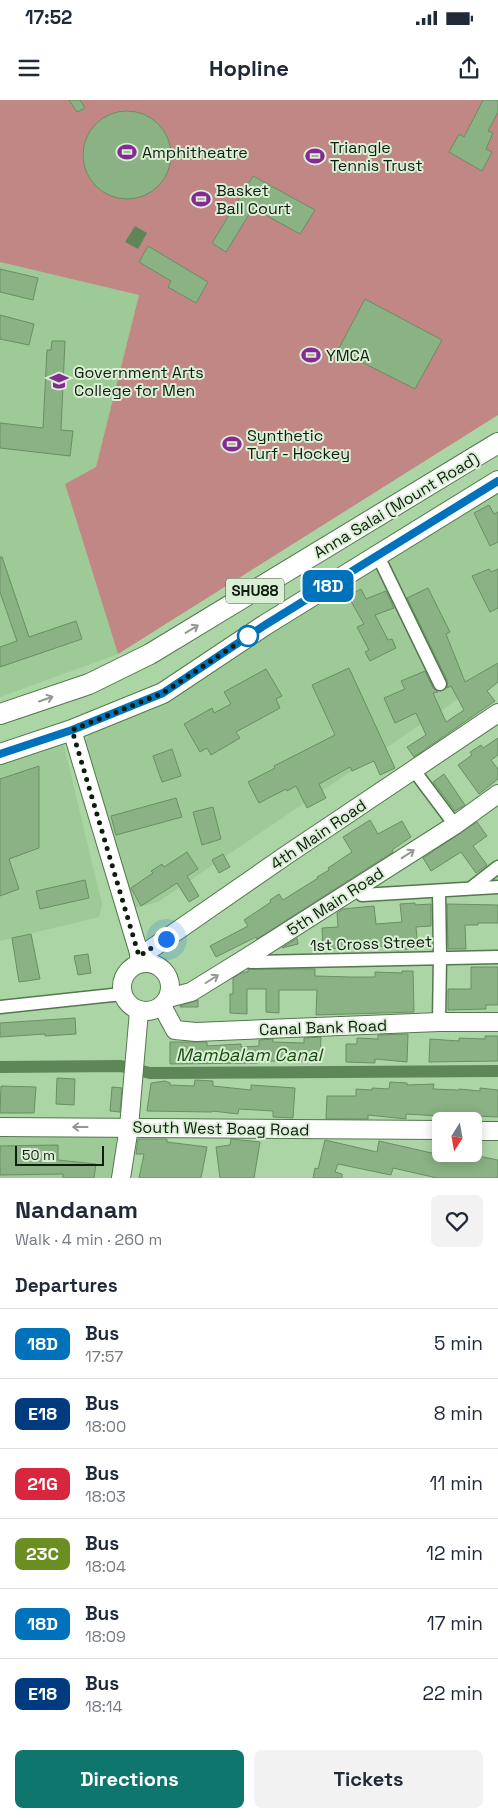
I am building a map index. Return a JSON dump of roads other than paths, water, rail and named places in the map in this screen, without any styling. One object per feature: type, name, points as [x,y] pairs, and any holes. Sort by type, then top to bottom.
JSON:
[{"type":"main road","name":"Anna Salai (Mount Road)","points":[[0,714],[89,684],[150,654],[498,443]]},
{"type":"main road","name":"Anna Salai (Mount Road)","points":[[0,754],[72,730],[163,693],[265,625],[498,481]]},
{"type":"street","points":[[378,556],[440,684]]},
{"type":"street","name":"4th Main Road","points":[[140,959],[151,949],[413,769],[498,714]]},
{"type":"street","points":[[72,730],[140,959]]},
{"type":"street","points":[[413,769],[454,825]]},
{"type":"street","name":"5th Main Road","points":[[165,1002],[191,992],[246,958],[454,825],[498,794]]},
{"type":"street","points":[[471,888],[498,867]]},
{"type":"street","points":[[356,888],[362,895],[498,887]]},
{"type":"street","points":[[439,891],[439,1022]]},
{"type":"street","name":"1st Cross Street","points":[[246,958],[251,962],[498,957]]},
{"type":"street","points":[[140,959],[163,970],[170,984],[165,1002],[147,1012],[140,1011],[129,1004],[122,994],[123,978],[140,959]]},
{"type":"street","points":[[0,1007],[122,994]]},
{"type":"street","name":"Canal Bank Road","points":[[165,1002],[175,1030],[196,1032],[439,1022],[498,1022]]},
{"type":"street","points":[[121,1178],[140,1011]]},
{"type":"street","name":"South West Boag Road","points":[[0,1127],[432,1130]]},
{"type":"street","points":[[482,1131],[498,1131]]},
{"type":"waterway","name":"Mambalam Canal","points":[[0,1067],[121,1066],[150,1073],[498,1071]]},
{"type":"place","name":"Amphitheatre","points":[[127,152]]},
{"type":"place","name":"Triangle Tennis Trust","points":[[315,156]]},
{"type":"place","name":"Basket Ball Court","points":[[201,199]]},
{"type":"place","name":"YMCA","points":[[311,355]]},
{"type":"place","name":"Government Arts College for Men","points":[[59,381]]},
{"type":"place","name":"Synthetic Turf - Hockey","points":[[232,444]]}]
